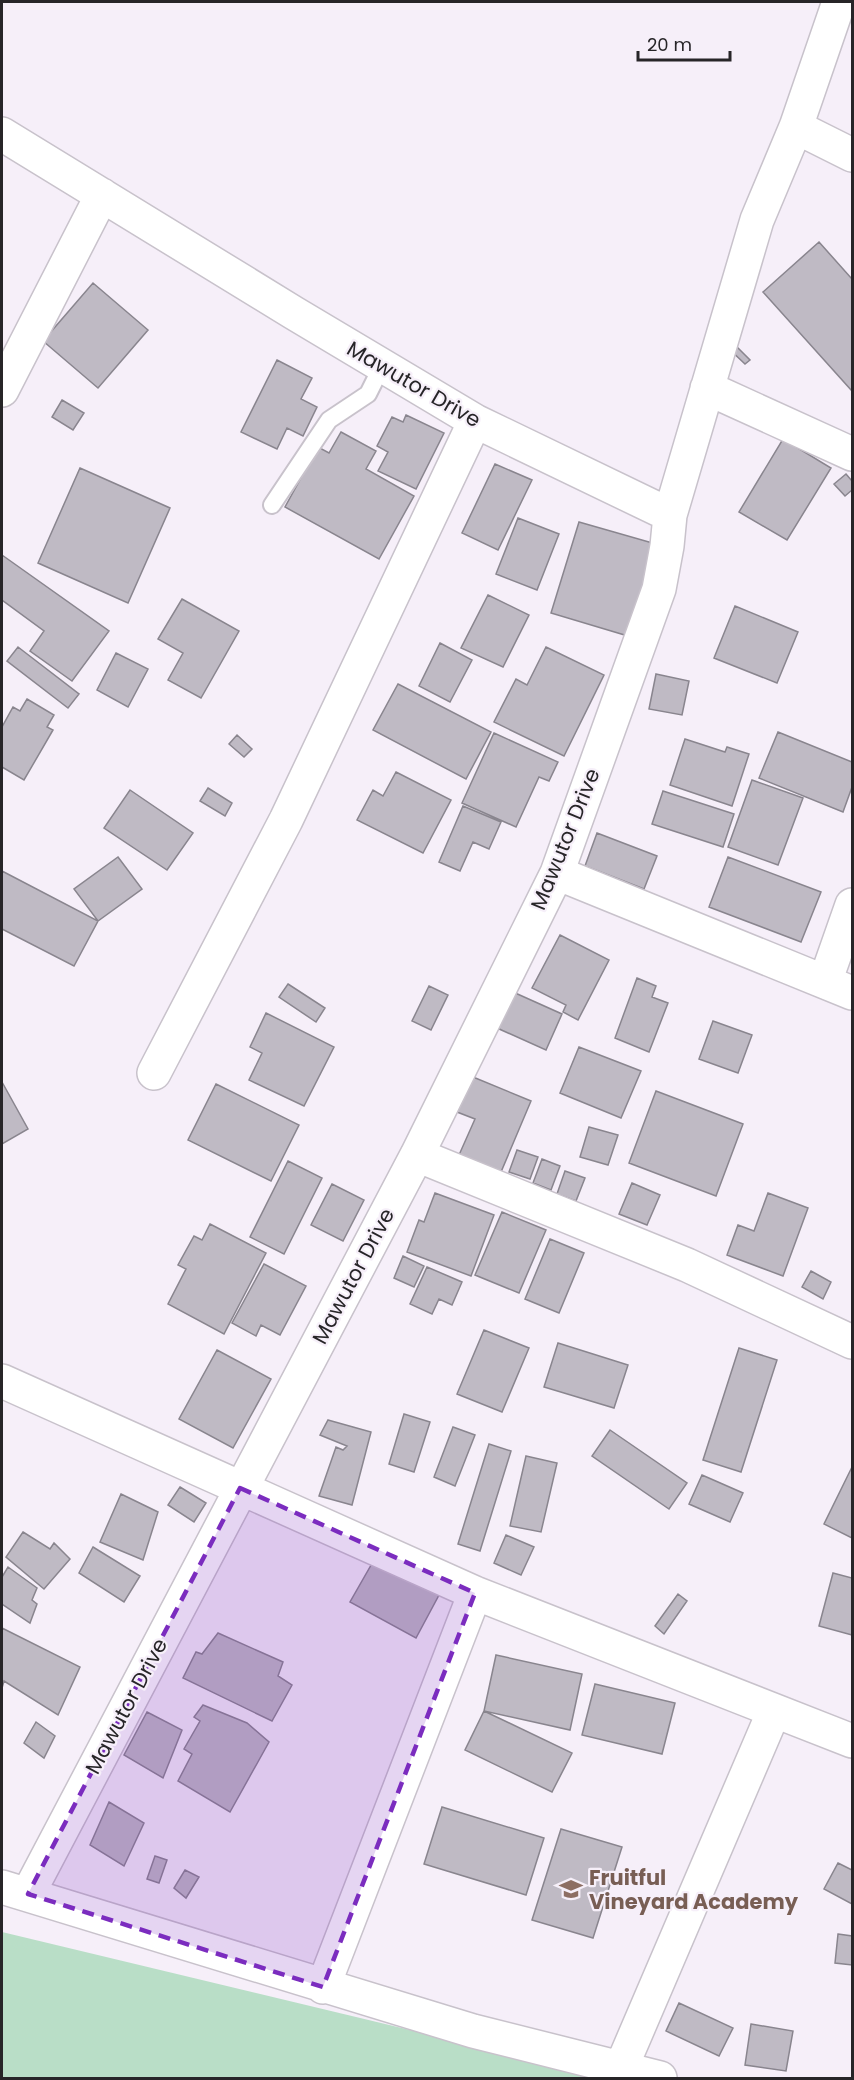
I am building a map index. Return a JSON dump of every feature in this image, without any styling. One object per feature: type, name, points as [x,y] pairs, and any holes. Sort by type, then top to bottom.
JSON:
[{"type":"street","points":[[670,515],[757,220],[796,127],[839,2]]},
{"type":"street","points":[[796,127],[852,155]]},
{"type":"street","name":"Mawutor Drive","points":[[2,134],[475,421],[670,515],[659,589],[556,873],[417,1155],[240,1488],[15,1890]]},
{"type":"street","points":[[2,390],[102,195]]},
{"type":"street","points":[[707,388],[852,454]]},
{"type":"street","points":[[154,1073],[286,820],[475,421]]},
{"type":"street","points":[[556,873],[839,988],[852,905]]},
{"type":"street","points":[[417,1155],[687,1265],[852,1342]]},
{"type":"street","points":[[2,1381],[475,1593],[852,1742]]},
{"type":"street","points":[[323,1987],[475,1593]]},
{"type":"street","points":[[621,2068],[774,1711]]},
{"type":"street","points":[[15,1890],[323,1987],[472,2031],[660,2079]]},
{"type":"lane","points":[[272,505],[329,420],[368,394],[382,366]]},
{"type":"highlighted area","points":[[240,1488],[475,1593],[323,1987],[28,1894]]},
{"type":"green space","points":[[2,1932],[610,2078],[2,2078]]},
{"type":"building","points":[[819,242],[852,279],[852,391],[763,292]]},
{"type":"building","points":[[93,283],[148,330],[98,388],[43,341]]},
{"type":"building","points":[[731,341],[750,360],[745,364],[726,346]]},
{"type":"building","points":[[277,360],[312,378],[301,399],[317,407],[303,436],[287,428],[277,449],[241,432]]},
{"type":"building","points":[[62,400],[84,413],[73,430],[52,417]]},
{"type":"building","points":[[406,415],[444,433],[416,489],[378,471],[388,452],[377,446],[392,417],[403,422]]},
{"type":"building","points":[[341,432],[376,451],[366,469],[414,496],[379,559],[285,507],[318,447],[329,453]]},
{"type":"building","points":[[783,439],[831,468],[787,540],[739,512]]},
{"type":"building","points":[[495,464],[532,480],[498,550],[462,533]]},
{"type":"building","points":[[80,468],[170,508],[128,603],[38,563]]},
{"type":"building","points":[[846,474],[852,481],[852,490],[845,496],[834,484]]},
{"type":"building","points":[[518,518],[559,534],[537,590],[496,574]]},
{"type":"building","points":[[579,522],[656,544],[628,636],[551,613]]},
{"type":"building","points":[[2,555],[109,631],[72,681],[30,651],[44,631],[2,600]]},
{"type":"building","points":[[488,595],[529,615],[503,667],[461,648]]},
{"type":"building","points":[[182,599],[239,631],[201,698],[168,680],[183,653],[158,639]]},
{"type":"building","points":[[735,606],[798,632],[777,683],[714,658]]},
{"type":"building","points":[[440,643],[472,660],[450,702],[419,686]]},
{"type":"building","points":[[18,647],[79,694],[68,708],[7,661]]},
{"type":"building","points":[[546,647],[604,675],[564,756],[494,722],[516,679],[527,685]]},
{"type":"building","points":[[116,653],[148,669],[128,707],[97,690]]},
{"type":"building","points":[[656,674],[689,681],[682,715],[649,709]]},
{"type":"building","points":[[398,684],[491,732],[466,779],[373,730]]},
{"type":"building","points":[[27,699],[54,715],[47,727],[53,730],[24,780],[2,767],[2,727],[13,707],[20,711]]},
{"type":"building","points":[[778,732],[852,762],[852,787],[843,812],[759,778]]},
{"type":"building","points":[[494,733],[558,762],[549,781],[539,777],[516,827],[462,803]]},
{"type":"building","points":[[237,735],[252,749],[244,757],[229,744]]},
{"type":"building","points":[[685,739],[725,752],[727,747],[749,754],[732,806],[670,785]]},
{"type":"building","points":[[396,772],[451,800],[423,853],[357,820],[373,790],[383,796]]},
{"type":"building","points":[[752,780],[803,798],[778,865],[728,847]]},
{"type":"building","points":[[208,788],[232,803],[225,816],[200,801]]},
{"type":"building","points":[[130,790],[193,833],[167,870],[104,828]]},
{"type":"building","points":[[663,791],[734,814],[723,847],[652,824]]},
{"type":"building","points":[[463,806],[501,822],[489,849],[473,842],[460,871],[439,862]]},
{"type":"building","points":[[597,833],[657,856],[644,889],[585,866]]},
{"type":"building","points":[[118,857],[142,889],[98,921],[74,889]]},
{"type":"building","points":[[728,857],[821,892],[801,942],[709,907]]},
{"type":"building","points":[[2,871],[98,921],[74,966],[2,929]]},
{"type":"building","points":[[560,935],[609,960],[578,1020],[563,1012],[566,1005],[532,988]]},
{"type":"building","points":[[637,978],[656,986],[652,997],[668,1003],[649,1052],[615,1038]]},
{"type":"building","points":[[288,984],[325,1008],[316,1022],[279,997]]},
{"type":"building","points":[[429,986],[448,995],[431,1030],[412,1021]]},
{"type":"building","points":[[513,992],[562,1014],[546,1050],[497,1028]]},
{"type":"building","points":[[266,1013],[334,1047],[304,1106],[249,1080],[262,1053],[250,1047]]},
{"type":"building","points":[[713,1021],[752,1035],[738,1073],[699,1059]]},
{"type":"building","points":[[579,1047],[641,1071],[621,1118],[560,1093]]},
{"type":"building","points":[[473,1077],[531,1101],[501,1172],[459,1155],[475,1119],[457,1112]]},
{"type":"building","points":[[2,1082],[28,1129],[2,1144]]},
{"type":"building","points":[[216,1084],[299,1125],[271,1181],[188,1140]]},
{"type":"building","points":[[656,1091],[743,1124],[716,1196],[629,1163]]},
{"type":"building","points":[[589,1127],[618,1135],[608,1165],[580,1157]]},
{"type":"building","points":[[517,1150],[538,1157],[530,1179],[509,1172]]},
{"type":"building","points":[[542,1159],[560,1166],[551,1190],[533,1183]]},
{"type":"building","points":[[288,1161],[322,1178],[284,1254],[250,1237]]},
{"type":"building","points":[[565,1171],[585,1178],[576,1201],[557,1194]]},
{"type":"building","points":[[632,1183],[660,1195],[647,1225],[619,1214]]},
{"type":"building","points":[[332,1184],[364,1200],[343,1241],[311,1225]]},
{"type":"building","points":[[435,1193],[494,1215],[471,1276],[407,1252],[419,1220],[424,1222]]},
{"type":"building","points":[[768,1193],[808,1208],[783,1276],[727,1255],[738,1225],[754,1231]]},
{"type":"building","points":[[502,1212],[546,1230],[519,1293],[475,1275]]},
{"type":"building","points":[[210,1224],[266,1253],[224,1334],[168,1304],[186,1269],[178,1265],[194,1236],[202,1240]]},
{"type":"building","points":[[550,1239],[584,1253],[559,1313],[525,1299]]},
{"type":"building","points":[[403,1256],[424,1266],[414,1287],[394,1278]]},
{"type":"building","points":[[264,1264],[306,1286],[280,1335],[261,1325],[256,1336],[232,1323]]},
{"type":"building","points":[[427,1267],[462,1282],[452,1305],[439,1299],[432,1314],[410,1304]]},
{"type":"building","points":[[811,1271],[831,1282],[823,1299],[802,1287]]},
{"type":"building","points":[[484,1330],[529,1348],[502,1412],[457,1394]]},
{"type":"building","points":[[558,1343],[628,1365],[614,1408],[544,1387]]},
{"type":"building","points":[[739,1348],[777,1360],[741,1472],[703,1460]]},
{"type":"building","points":[[217,1350],[271,1379],[233,1448],[179,1419]]},
{"type":"building","points":[[404,1414],[430,1422],[414,1472],[389,1464]]},
{"type":"building","points":[[328,1420],[371,1432],[352,1505],[319,1496],[336,1447],[343,1450],[347,1446],[320,1435]]},
{"type":"building","points":[[453,1427],[475,1435],[455,1486],[434,1477]]},
{"type":"building","points":[[610,1430],[687,1483],[669,1509],[592,1456]]},
{"type":"building","points":[[489,1444],[511,1451],[480,1551],[458,1544]]},
{"type":"building","points":[[526,1456],[557,1463],[541,1532],[510,1526]]},
{"type":"building","points":[[852,1467],[852,1538],[824,1524]]},
{"type":"building","points":[[702,1475],[743,1493],[730,1522],[689,1504]]},
{"type":"building","points":[[180,1487],[206,1503],[194,1522],[168,1505]]},
{"type":"building","points":[[121,1494],[158,1512],[143,1560],[100,1542]]},
{"type":"building","points":[[23,1532],[50,1549],[54,1543],[70,1559],[44,1589],[6,1557]]},
{"type":"building","points":[[506,1535],[534,1547],[521,1575],[494,1563]]},
{"type":"building","points":[[93,1547],[140,1576],[124,1602],[79,1573]]},
{"type":"building","points":[[374,1560],[439,1595],[416,1638],[350,1602]]},
{"type":"building","points":[[8,1567],[37,1588],[32,1600],[37,1604],[30,1623],[2,1604],[2,1577]]},
{"type":"building","points":[[833,1573],[852,1578],[852,1635],[819,1626]]},
{"type":"building","points":[[678,1594],[687,1601],[664,1634],[655,1626]]},
{"type":"building","points":[[2,1628],[80,1667],[58,1715],[4,1681],[2,1688]]},
{"type":"building","points":[[218,1633],[283,1662],[278,1676],[292,1685],[272,1721],[183,1678],[196,1652],[202,1654]]},
{"type":"building","points":[[496,1655],[582,1674],[570,1730],[484,1711]]},
{"type":"building","points":[[595,1684],[675,1703],[662,1754],[582,1735]]},
{"type":"building","points":[[203,1705],[247,1723],[269,1742],[230,1812],[178,1781],[192,1754],[184,1749],[200,1721],[194,1717]]},
{"type":"building","points":[[484,1711],[572,1753],[552,1792],[465,1750]]},
{"type":"building","points":[[147,1712],[182,1730],[163,1778],[124,1755]]},
{"type":"building","points":[[36,1722],[55,1736],[44,1758],[24,1743]]},
{"type":"building","points":[[109,1802],[144,1823],[124,1866],[90,1845]]},
{"type":"building","points":[[442,1807],[544,1838],[526,1895],[424,1864]]},
{"type":"building","points":[[561,1829],[622,1847],[593,1938],[532,1920]]},
{"type":"building","points":[[155,1856],[167,1860],[159,1883],[147,1879]]},
{"type":"building","points":[[838,1863],[852,1870],[852,1904],[824,1889]]},
{"type":"building","points":[[185,1870],[199,1877],[186,1898],[174,1888]]},
{"type":"building","points":[[838,1934],[852,1936],[852,1965],[835,1963]]},
{"type":"building","points":[[679,2003],[733,2028],[719,2056],[666,2031]]},
{"type":"building","points":[[751,2024],[793,2031],[786,2071],[745,2065]]},
{"type":"place","name":"Fruitful Vineyard Academy","points":[[571,1889]]}]
